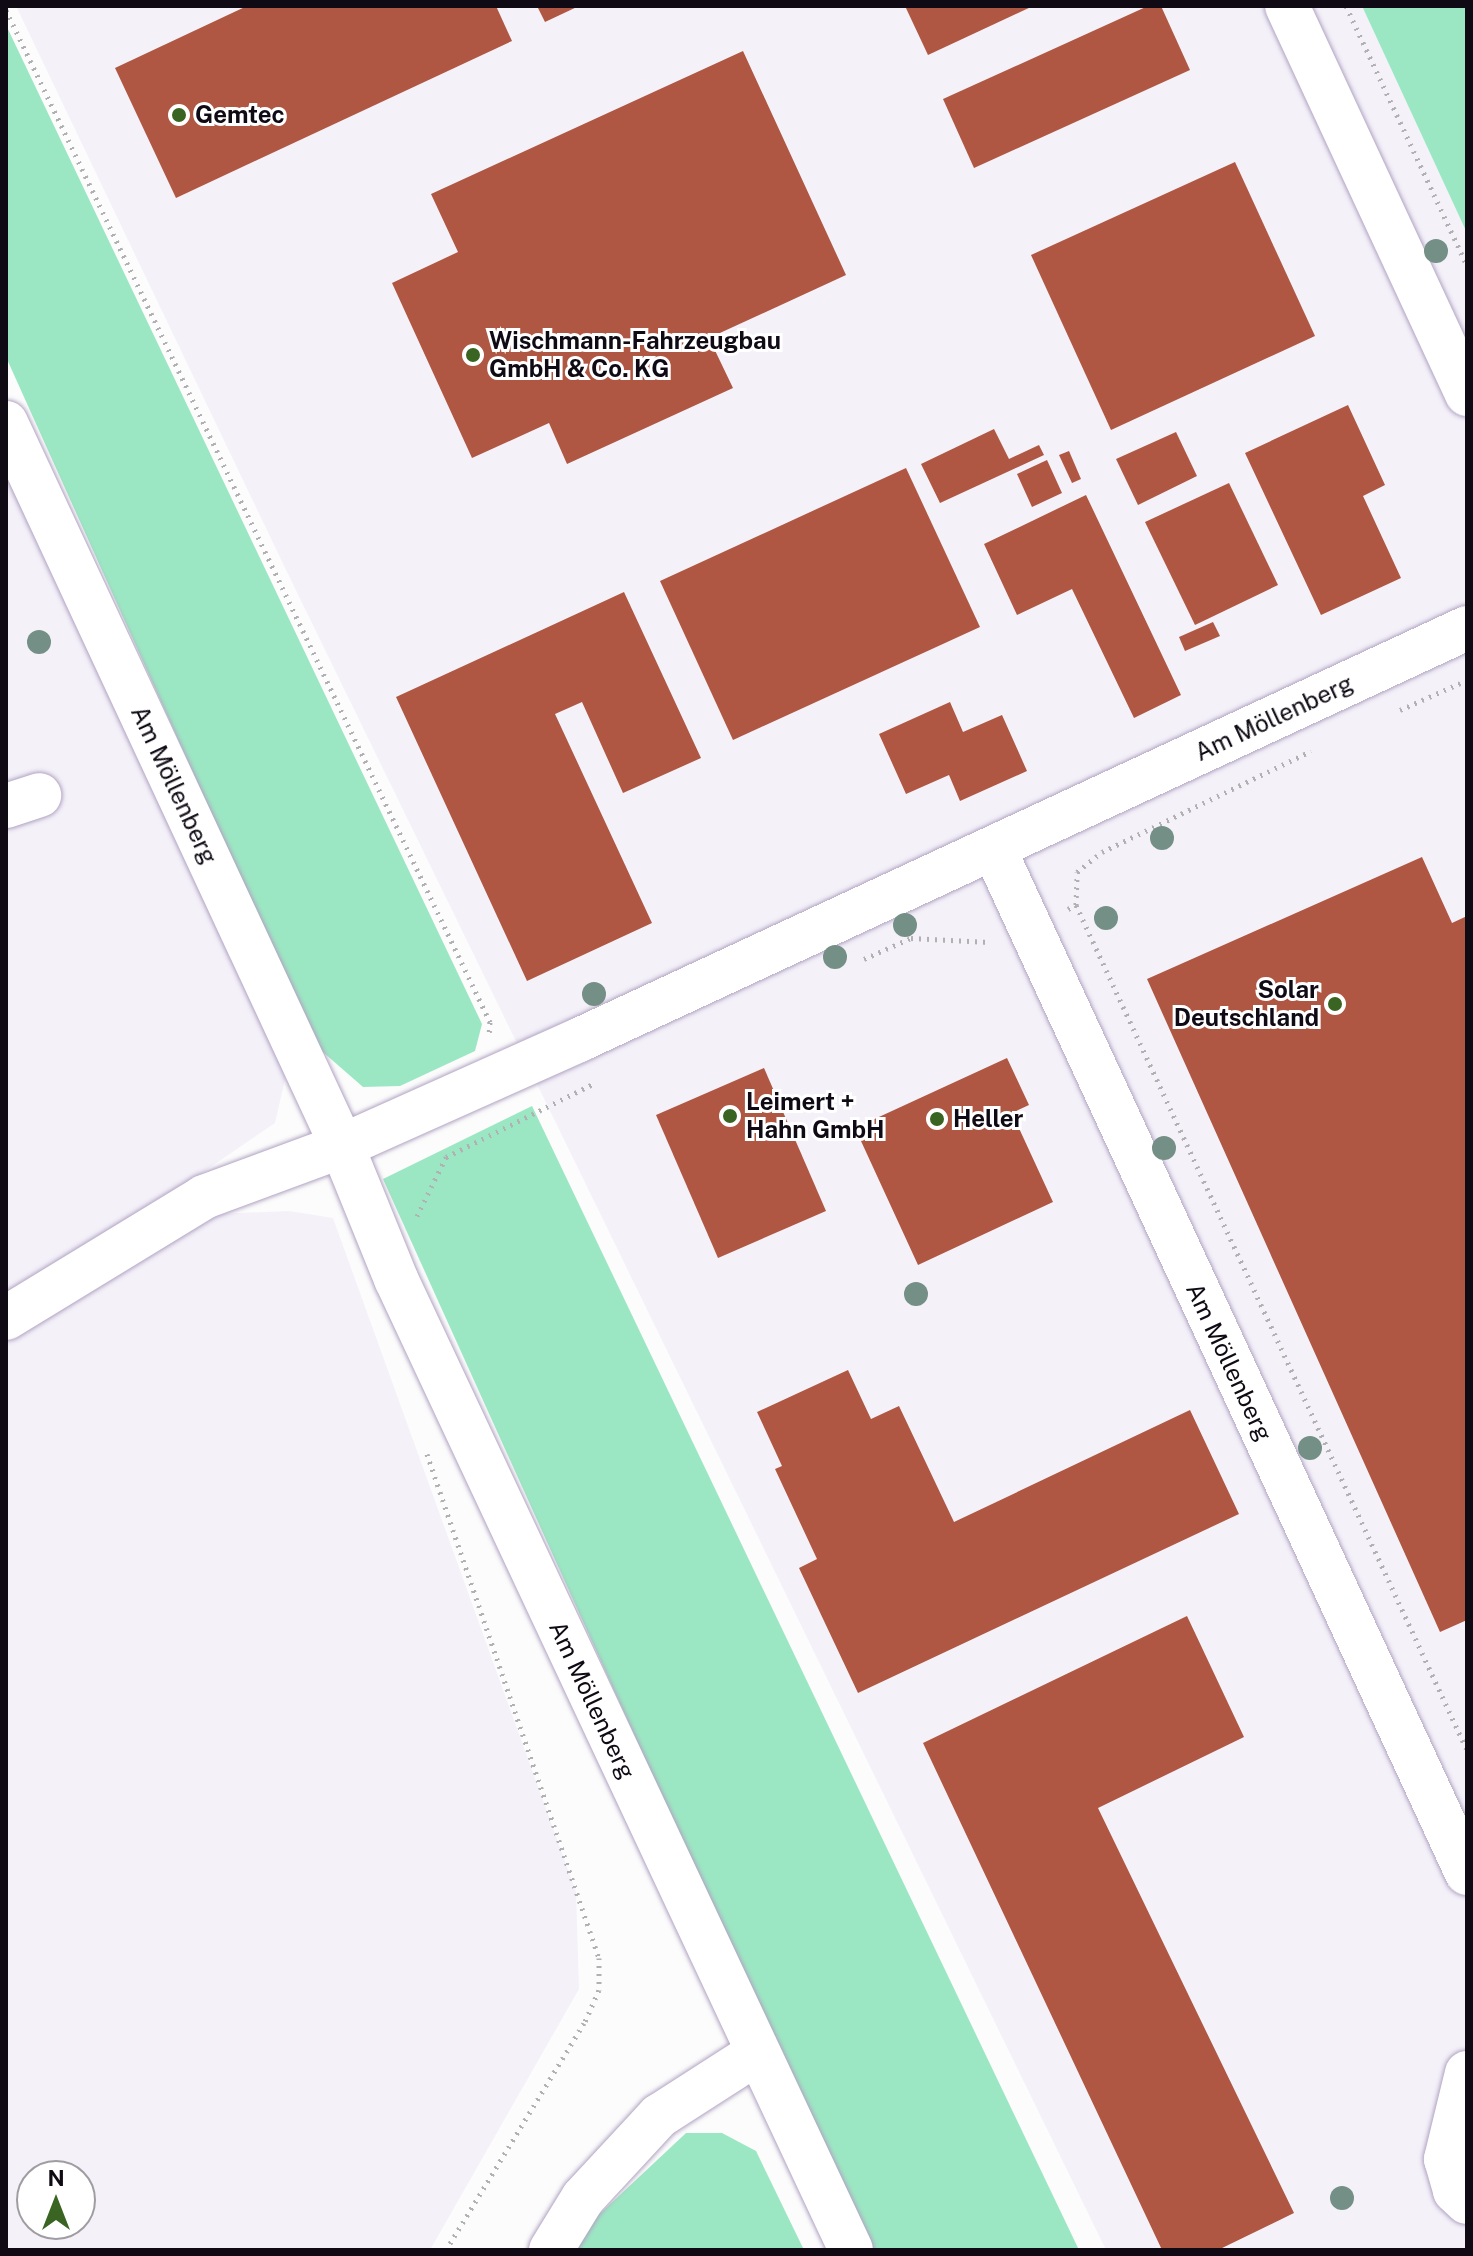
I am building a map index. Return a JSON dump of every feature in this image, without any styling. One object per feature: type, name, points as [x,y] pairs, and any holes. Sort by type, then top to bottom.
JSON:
[{"type":"street","points":[[1287,6],[1467,394]]},
{"type":"street","name":"Am Möllenberg","points":[[6,423],[342,1146],[396,1279],[851,2250]]},
{"type":"street","name":"Am Möllenberg","points":[[342,1146],[994,849],[1467,628]]},
{"type":"street","name":"Am Möllenberg","points":[[994,849],[1467,1873]]},
{"type":"street","points":[[6,1318],[204,1197],[342,1146]]},
{"type":"street","points":[[551,2250],[583,2198],[659,2116],[757,2053]]},
{"type":"street","points":[[1467,2073],[1446,2159],[1455,2191],[1467,2202]]},
{"type":"path","points":[[1346,6],[1467,266]]},
{"type":"path","points":[[6,10],[490,1022],[488,1054],[495,1076]]},
{"type":"path","points":[[1385,717],[1467,680]]},
{"type":"path","points":[[1315,749],[1102,852],[1077,872],[1076,905],[1467,1750]]},
{"type":"path","points":[[855,963],[911,938],[994,942],[1076,905]]},
{"type":"path","points":[[396,1279],[419,1211],[446,1157],[603,1079]]},
{"type":"path","points":[[424,1445],[599,1958],[599,1990],[584,2023],[446,2250]]},
{"type":"shaded area","points":[[16,6],[1362,6],[1467,233],[1467,2250],[1106,2250],[287,572]]},
{"type":"shaded area","points":[[6,462],[286,1075],[275,1123],[193,1179],[216,1214],[289,1211],[333,1218],[576,1892],[579,1989],[430,2250],[6,2250]]},
{"type":"green space","points":[[1362,6],[1467,6],[1467,233]]},
{"type":"green space","points":[[6,25],[482,1024],[475,1051],[400,1086],[363,1087],[316,1046],[6,357]]},
{"type":"green space","points":[[532,1106],[1079,2250],[867,2250],[383,1179]]},
{"type":"green space","points":[[686,2133],[722,2133],[756,2151],[804,2250],[573,2250],[590,2223]]},
{"type":"building","points":[[247,6],[496,6],[512,41],[176,198],[115,68]]},
{"type":"building","points":[[537,6],[579,6],[545,22]]},
{"type":"building","points":[[905,6],[1033,6],[928,55]]},
{"type":"building","points":[[1148,6],[1161,6],[1190,70],[974,168],[943,99]]},
{"type":"building","points":[[743,51],[846,275],[709,338],[733,388],[567,464],[549,423],[472,458],[392,283],[458,252],[431,194]]},
{"type":"building","points":[[1235,162],[1315,336],[1111,430],[1031,255]]},
{"type":"building","points":[[1348,405],[1385,485],[1363,496],[1401,578],[1321,615],[1245,453]]},
{"type":"building","points":[[994,429],[1009,459],[1039,445],[1044,455],[940,503],[921,464]]},
{"type":"building","points":[[1176,432],[1197,476],[1138,505],[1116,459]]},
{"type":"building","points":[[1069,451],[1081,479],[1072,483],[1059,455]]},
{"type":"building","points":[[1047,460],[1062,493],[1032,507],[1017,474]]},
{"type":"building","points":[[906,468],[980,627],[733,740],[660,581]]},
{"type":"building","points":[[1229,483],[1278,585],[1195,625],[1145,522]]},
{"type":"building","points":[[1086,495],[1181,695],[1134,718],[1072,589],[1017,615],[984,544]]},
{"type":"building","points":[[624,592],[701,758],[623,793],[582,702],[555,714],[652,923],[527,981],[396,697]]},
{"type":"building","points":[[1213,622],[1220,636],[1185,651],[1179,637]]},
{"type":"building","points":[[950,702],[963,732],[1002,715],[1027,771],[960,801],[949,775],[906,794],[879,734]]},
{"type":"building","points":[[1422,857],[1452,923],[1467,916],[1467,1620],[1440,1632],[1147,979]]},
{"type":"building","points":[[1007,1058],[1029,1105],[1012,1113],[1053,1202],[918,1265],[855,1128]]},
{"type":"building","points":[[764,1068],[826,1211],[718,1258],[656,1115]]},
{"type":"building","points":[[848,1370],[871,1419],[899,1406],[954,1522],[1190,1410],[1239,1514],[858,1693],[799,1568],[817,1559],[775,1469],[782,1466],[757,1412]]},
{"type":"building","points":[[1187,1616],[1244,1737],[1098,1808],[1294,2213],[1218,2250],[1162,2250],[923,1743]]},
{"type":"place","name":"Gemtec","points":[[179,115]]},
{"type":"place","name":"Wischmann-Fahrzeugbau GmbH & Co. KG","points":[[473,355]]},
{"type":"place","name":"Solar Deutschland","points":[[1335,1004]]},
{"type":"place","name":"Leimert + Hahn GmbH","points":[[730,1116]]},
{"type":"place","name":"Heller","points":[[937,1119]]}]
